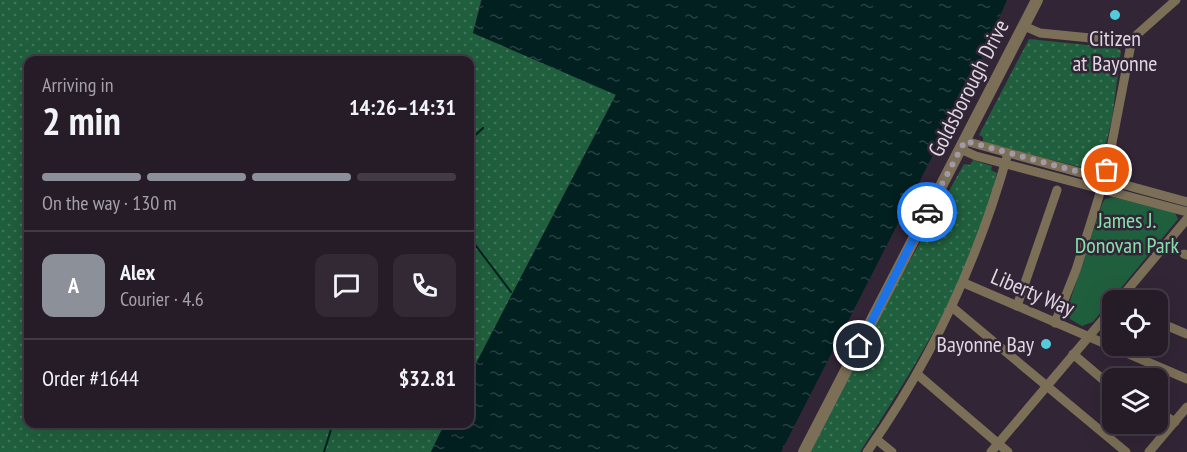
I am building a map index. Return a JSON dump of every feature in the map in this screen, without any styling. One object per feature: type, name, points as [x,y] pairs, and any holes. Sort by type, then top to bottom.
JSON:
[{"type":"street","name":"Goldsborough Drive","points":[[804,452],[1037,0]]},
{"type":"street","points":[[1024,26],[1040,33],[1121,41],[1132,39],[1176,0]]},
{"type":"street","points":[[1055,322],[1077,270],[1105,179],[1132,39]]},
{"type":"street","points":[[962,145],[1008,153],[1187,202]]},
{"type":"street","points":[[962,145],[1005,164],[1187,212]]},
{"type":"street","points":[[867,452],[917,374],[964,283],[1008,153]]},
{"type":"street","points":[[1017,306],[1058,190]]},
{"type":"street","points":[[1127,290],[1187,219]]},
{"type":"street","name":"Liberty Way","points":[[964,283],[1187,379]]},
{"type":"street","points":[[952,307],[1126,452]]},
{"type":"street","points":[[990,452],[1102,321]]},
{"type":"street","points":[[1168,326],[1187,334]]},
{"type":"street","points":[[1073,354],[1102,379]]},
{"type":"street","points":[[917,374],[1008,452]]},
{"type":"street","points":[[1149,452],[1187,407]]},
{"type":"street","points":[[1168,418],[1175,422]]},
{"type":"street","points":[[876,439],[892,452]]},
{"type":"green space","points":[[0,0],[481,0],[473,33],[616,94],[474,367],[474,56],[24,56],[24,428],[443,428],[431,452],[0,452]]},
{"type":"green space","points":[[1029,39],[1117,48],[1121,51],[1112,119],[1099,172],[983,142],[983,137],[979,135]]},
{"type":"green space","points":[[973,160],[992,166],[991,170],[997,173],[974,247],[941,318],[902,386],[860,452],[810,452],[895,287],[964,164],[970,165]]},
{"type":"green space","name":"James J. Donovan Park","points":[[1113,197],[1175,213],[1178,219],[1119,290],[1102,290],[1102,311],[1093,322],[1082,326],[1070,319],[1067,310],[1105,199]]},
{"type":"water","points":[[482,0],[1007,0],[977,69],[781,452],[431,452],[443,428],[474,428],[474,367],[616,95],[473,33]]},
{"type":"waterway","points":[[474,136],[483,128]]},
{"type":"waterway","points":[[474,243],[511,292]]},
{"type":"waterway","points":[[324,452],[331,428]]},
{"type":"way so far","points":[[927,212],[965,141],[1105,179],[1107,170]]},
{"type":"place","name":"Citizen at Bayonne","points":[[1115,15]]},
{"type":"place","name":"Bayonne Bay","points":[[1046,344]]},
{"type":"route","points":[[859,346],[927,212]]}]
